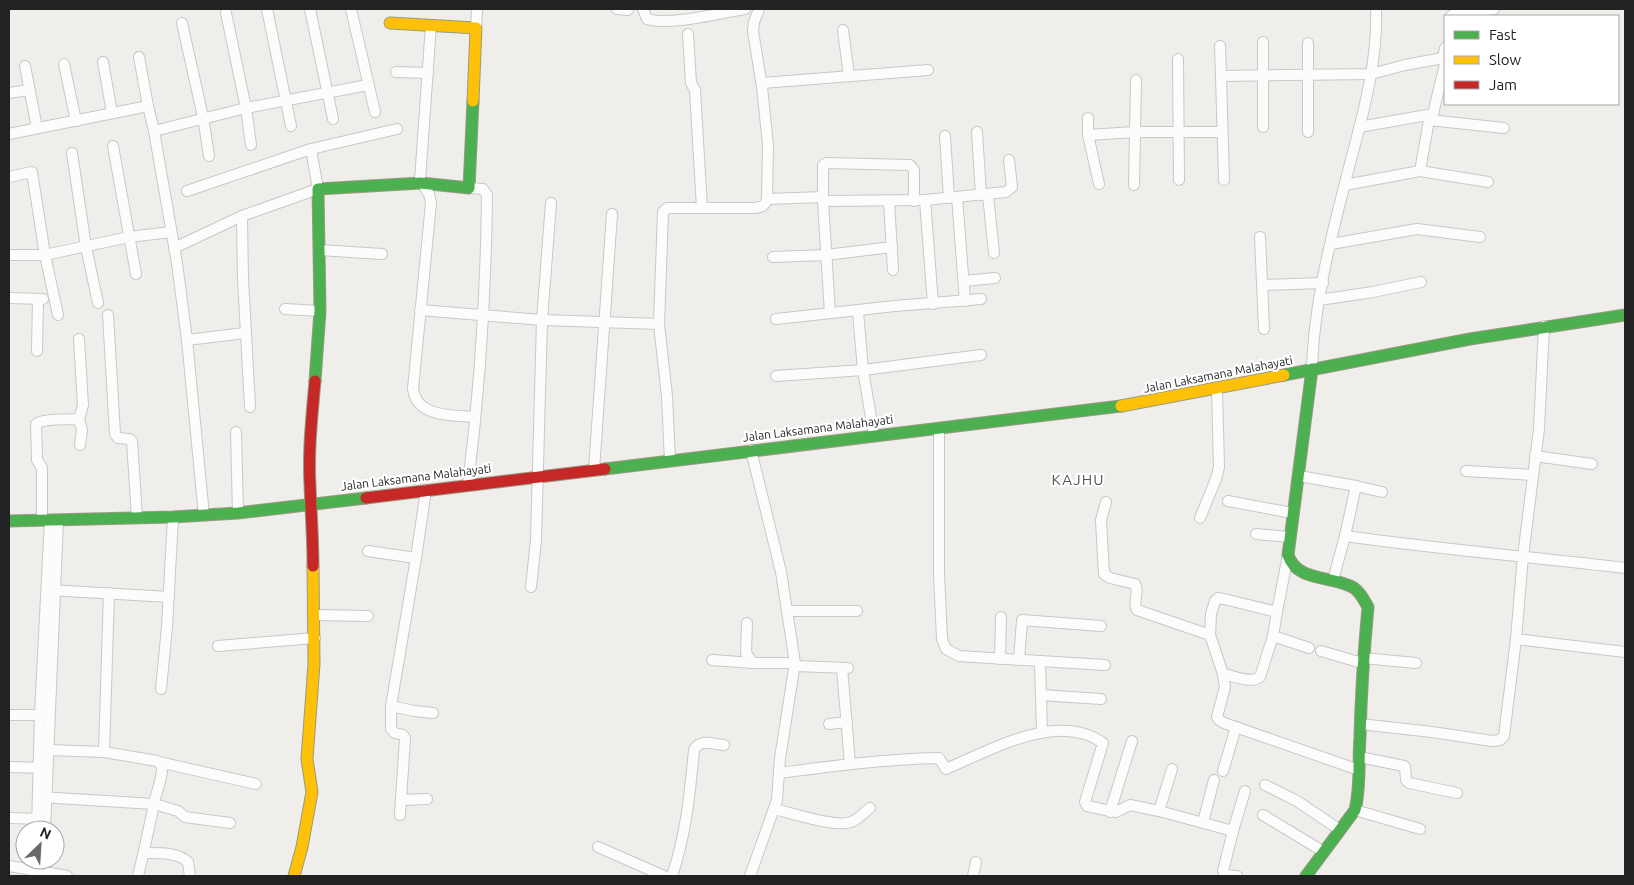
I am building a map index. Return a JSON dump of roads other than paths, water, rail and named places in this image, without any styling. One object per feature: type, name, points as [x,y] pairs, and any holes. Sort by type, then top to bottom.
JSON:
[{"type":"main road","points":[[294,876],[302,848],[312,792],[307,759],[315,638],[312,426],[320,311],[318,189],[421,183],[469,188],[476,28],[390,23]]},
{"type":"main road","name":"Jalan Laksamana Malahayati","points":[[9,521],[173,517],[238,513],[1116,407],[1217,389],[1430,346],[1544,326],[1625,315]]},
{"type":"main road","points":[[1306,876],[1355,810],[1359,790],[1363,661],[1368,607],[1361,593],[1333,580],[1312,576],[1300,570],[1292,565],[1288,555],[1312,369]]},
{"type":"street","points":[[267,9],[291,126]]},
{"type":"street","points":[[310,9],[333,119]]},
{"type":"street","points":[[351,9],[375,112]]},
{"type":"street","points":[[476,28],[477,9]]},
{"type":"street","points":[[617,9],[628,10]]},
{"type":"street","points":[[643,9],[648,19],[654,22],[674,21],[745,9]]},
{"type":"street","points":[[670,461],[667,396],[659,324],[663,212],[667,208],[761,208],[765,204],[767,198],[768,145],[762,82],[753,30],[759,9]]},
{"type":"street","points":[[1312,369],[1312,343],[1319,300],[1371,74],[1377,20],[1376,9]]},
{"type":"street","points":[[1453,15],[1456,13],[1494,9]]},
{"type":"street","points":[[226,13],[246,108],[251,145]]},
{"type":"street","points":[[182,23],[203,117],[209,156]]},
{"type":"street","points":[[431,25],[421,183],[429,194],[431,203],[413,389],[417,404],[430,412],[475,418]]},
{"type":"street","points":[[843,30],[849,76]]},
{"type":"street","points":[[692,34],[698,84],[695,90],[702,208]]},
{"type":"street","points":[[1263,42],[1263,127]]},
{"type":"street","points":[[1308,43],[1308,132]]},
{"type":"street","points":[[1220,46],[1224,180]]},
{"type":"street","points":[[140,57],[177,263],[187,340],[204,515]]},
{"type":"street","points":[[1221,76],[1371,74],[1406,64],[1444,58]]},
{"type":"street","points":[[1178,59],[1179,180]]},
{"type":"street","points":[[103,62],[112,113]]},
{"type":"street","points":[[1420,171],[1444,62]]},
{"type":"street","points":[[64,64],[76,120]]},
{"type":"street","points":[[25,66],[37,128]]},
{"type":"street","points":[[762,82],[928,70]]},
{"type":"street","points":[[396,72],[428,73]]},
{"type":"street","points":[[1134,185],[1136,80]]},
{"type":"street","points":[[154,130],[203,117],[368,85]]},
{"type":"street","points":[[9,93],[29,90]]},
{"type":"street","points":[[9,134],[148,106]]},
{"type":"street","points":[[1359,127],[1431,117],[1504,128]]},
{"type":"street","points":[[1088,118],[1088,135],[1099,184]]},
{"type":"street","points":[[187,191],[311,149],[396,129]]},
{"type":"street","points":[[977,132],[984,195],[994,253]]},
{"type":"street","points":[[1088,135],[1135,132],[1222,132]]},
{"type":"street","points":[[945,136],[965,300]]},
{"type":"street","points":[[113,146],[136,274]]},
{"type":"street","points":[[174,248],[242,216],[318,189],[311,149]]},
{"type":"street","points":[[72,153],[86,247],[98,302]]},
{"type":"street","points":[[767,198],[914,201],[1006,192],[1011,189],[1009,160]]},
{"type":"street","points":[[830,313],[823,199],[822,167],[824,163],[907,164],[913,166],[914,201]]},
{"type":"street","points":[[1345,185],[1420,171],[1488,182]]},
{"type":"street","points":[[9,177],[32,172],[45,255],[58,315]]},
{"type":"street","points":[[468,484],[486,277],[487,195],[483,188],[469,188]]},
{"type":"street","points":[[925,200],[933,304]]},
{"type":"street","points":[[889,201],[893,270]]},
{"type":"street","points":[[531,587],[536,540],[542,320],[551,203]]},
{"type":"street","points":[[594,470],[612,214]]},
{"type":"street","points":[[242,216],[245,333],[250,407]]},
{"type":"street","points":[[1331,244],[1417,229],[1480,237]]},
{"type":"street","points":[[9,255],[45,255],[129,237],[171,232]]},
{"type":"street","points":[[1260,237],[1264,329]]},
{"type":"street","points":[[772,257],[826,255],[892,247]]},
{"type":"street","points":[[320,250],[382,254]]},
{"type":"street","points":[[964,281],[995,278]]},
{"type":"street","points":[[1319,300],[1373,292],[1420,282]]},
{"type":"street","points":[[1262,286],[1323,283]]},
{"type":"street","points":[[9,298],[41,299],[38,351]]},
{"type":"street","points":[[776,319],[981,299]]},
{"type":"street","points":[[285,309],[320,311]]},
{"type":"street","points":[[420,310],[542,320],[659,324]]},
{"type":"street","points":[[858,312],[864,370],[874,435]]},
{"type":"street","points":[[108,315],[115,434],[118,438],[132,441],[137,518]]},
{"type":"street","points":[[1360,724],[1432,732],[1492,742],[1500,740],[1504,736],[1516,639],[1522,556],[1539,429],[1544,326]]},
{"type":"street","points":[[187,340],[245,333]]},
{"type":"street","points":[[80,339],[83,405],[79,419],[82,430],[80,445]]},
{"type":"street","points":[[776,376],[864,370],[981,355]]},
{"type":"street","points":[[1200,518],[1219,468],[1217,389]]},
{"type":"street","points":[[9,818],[42,818],[44,715],[50,590],[50,520],[42,468],[36,460],[35,427],[38,422],[79,419]]},
{"type":"street","points":[[940,428],[939,574],[942,639],[946,649],[954,655],[1105,665]]},
{"type":"street","points":[[236,432],[238,513]]},
{"type":"street","points":[[750,876],[777,800],[780,758],[795,664],[781,572],[751,450]]},
{"type":"street","points":[[1535,456],[1592,464]]},
{"type":"street","points":[[1466,471],[1533,475]]},
{"type":"street","points":[[1299,476],[1382,492]]},
{"type":"street","points":[[1333,580],[1356,486]]},
{"type":"street","points":[[400,815],[405,738],[391,729],[391,706],[426,490]]},
{"type":"street","points":[[1228,500],[1292,513]]},
{"type":"street","points":[[1106,502],[1101,520],[1104,574],[1110,578],[1133,583],[1137,586],[1135,606],[1137,610],[1210,635]]},
{"type":"street","points":[[161,689],[169,597],[173,517]]},
{"type":"street","points":[[1256,534],[1289,537]]},
{"type":"street","points":[[1345,536],[1433,548],[1625,568]]},
{"type":"street","points":[[368,551],[416,558]]},
{"type":"street","points":[[1224,674],[1257,680],[1262,673],[1273,636],[1288,555]]},
{"type":"street","points":[[50,590],[169,597]]},
{"type":"street","points":[[104,752],[110,593]]},
{"type":"street","points":[[1277,612],[1218,598],[1215,601],[1211,614],[1210,635],[1224,674],[1225,687],[1217,717],[1219,720],[1236,727],[1359,770]]},
{"type":"street","points":[[787,611],[857,611]]},
{"type":"street","points":[[314,615],[368,616]]},
{"type":"street","points":[[1000,659],[1001,617]]},
{"type":"street","points":[[1019,660],[1022,620],[1101,626]]},
{"type":"street","points":[[748,623],[746,654],[753,663]]},
{"type":"street","points":[[1273,636],[1309,648]]},
{"type":"street","points":[[218,646],[315,638]]},
{"type":"street","points":[[1516,639],[1625,652]]},
{"type":"street","points":[[1321,651],[1363,661],[1416,663]]},
{"type":"street","points":[[712,660],[846,668],[850,764]]},
{"type":"street","points":[[1040,661],[1042,732]]},
{"type":"street","points":[[1041,695],[1101,699]]},
{"type":"street","points":[[391,706],[432,713]]},
{"type":"street","points":[[9,715],[44,715]]},
{"type":"street","points":[[44,715],[49,750],[44,768]]},
{"type":"street","points":[[829,724],[847,722]]},
{"type":"street","points":[[1223,771],[1236,727]]},
{"type":"street","points":[[780,773],[850,764],[939,758],[946,768],[1012,741],[1042,732],[1067,731],[1088,734],[1103,743],[1086,804],[1090,808],[1116,812],[1130,805],[1159,810],[1233,831]]},
{"type":"street","points":[[1110,812],[1132,741]]},
{"type":"street","points":[[672,876],[679,855],[689,801],[694,750],[700,742],[724,745]]},
{"type":"street","points":[[49,750],[104,752],[159,762],[256,784]]},
{"type":"street","points":[[1359,757],[1404,766],[1406,780],[1409,782],[1457,793]]},
{"type":"street","points":[[138,876],[162,772],[162,766],[159,762]]},
{"type":"street","points":[[9,767],[44,768]]},
{"type":"street","points":[[1159,810],[1172,770]]},
{"type":"street","points":[[1203,822],[1214,780]]},
{"type":"street","points":[[1265,785],[1297,801],[1340,830]]},
{"type":"street","points":[[1237,876],[1225,875],[1223,871],[1245,791]]},
{"type":"street","points":[[42,797],[154,804],[178,811],[185,817],[230,823]]},
{"type":"street","points":[[401,800],[426,799]]},
{"type":"street","points":[[774,809],[832,823],[844,824],[853,822],[870,808]]},
{"type":"street","points":[[1355,810],[1420,829]]},
{"type":"street","points":[[1263,815],[1324,852]]},
{"type":"street","points":[[598,847],[664,876]]},
{"type":"street","points":[[144,853],[159,853],[184,858],[188,862],[190,876]]},
{"type":"street","points":[[973,876],[976,862]]},
{"type":"street","points":[[9,866],[67,876]]},
{"type":"district","name":"KAJHU","points":[[1078,479]]}]
